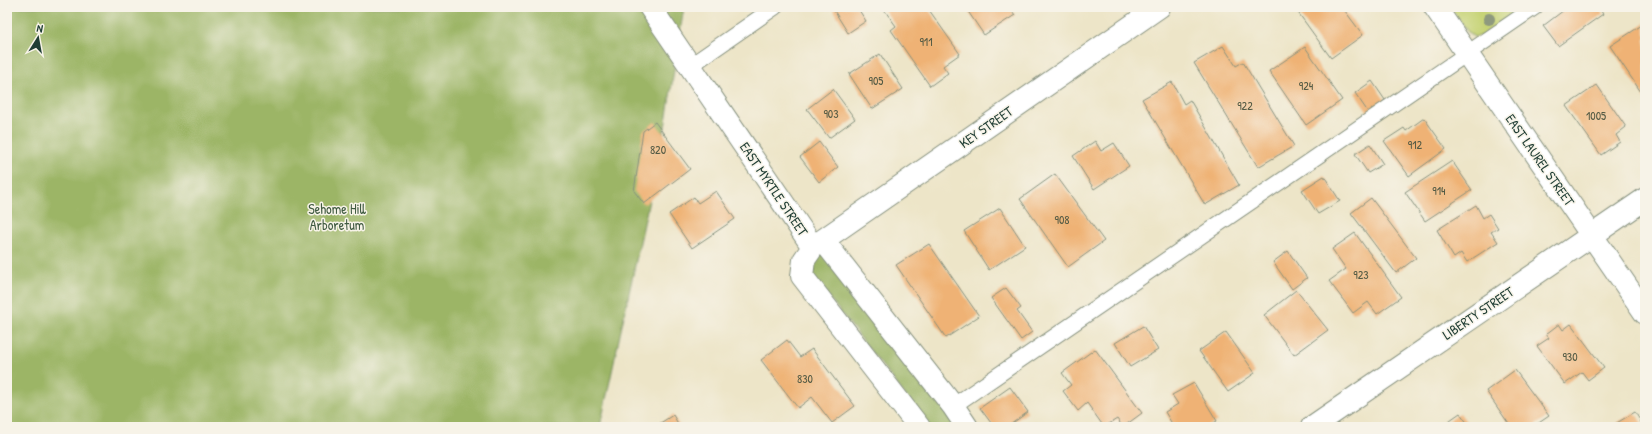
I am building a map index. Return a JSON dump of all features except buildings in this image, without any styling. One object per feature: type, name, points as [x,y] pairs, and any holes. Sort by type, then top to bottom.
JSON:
[{"type":"street","name":"EAST MYRTLE STREET","points":[[650,7],[690,66],[818,243],[953,406],[968,427]]},
{"type":"street","name":"KEY STREET","points":[[818,243],[1159,7]]},
{"type":"street","name":"EAST LAUREL STREET","points":[[1434,7],[1645,312]]},
{"type":"street","name":"LIBERTY STREET","points":[[1312,427],[1645,199]]},
{"type":"street","name":"EAST MYRTLE STREET","points":[[818,243],[804,260],[802,276],[918,426]]},
{"type":"lane","points":[[690,66],[775,7]]},
{"type":"lane","points":[[953,406],[1535,7]]},
{"type":"green space","name":"Sehome Hill Arboretum","points":[[7,7],[684,7],[666,122],[600,427],[7,427]]},
{"type":"green space","points":[[1450,7],[1521,7],[1481,36],[1474,37],[1468,32]]},
{"type":"green space","points":[[815,252],[823,254],[959,427],[930,427],[813,277]]}]
